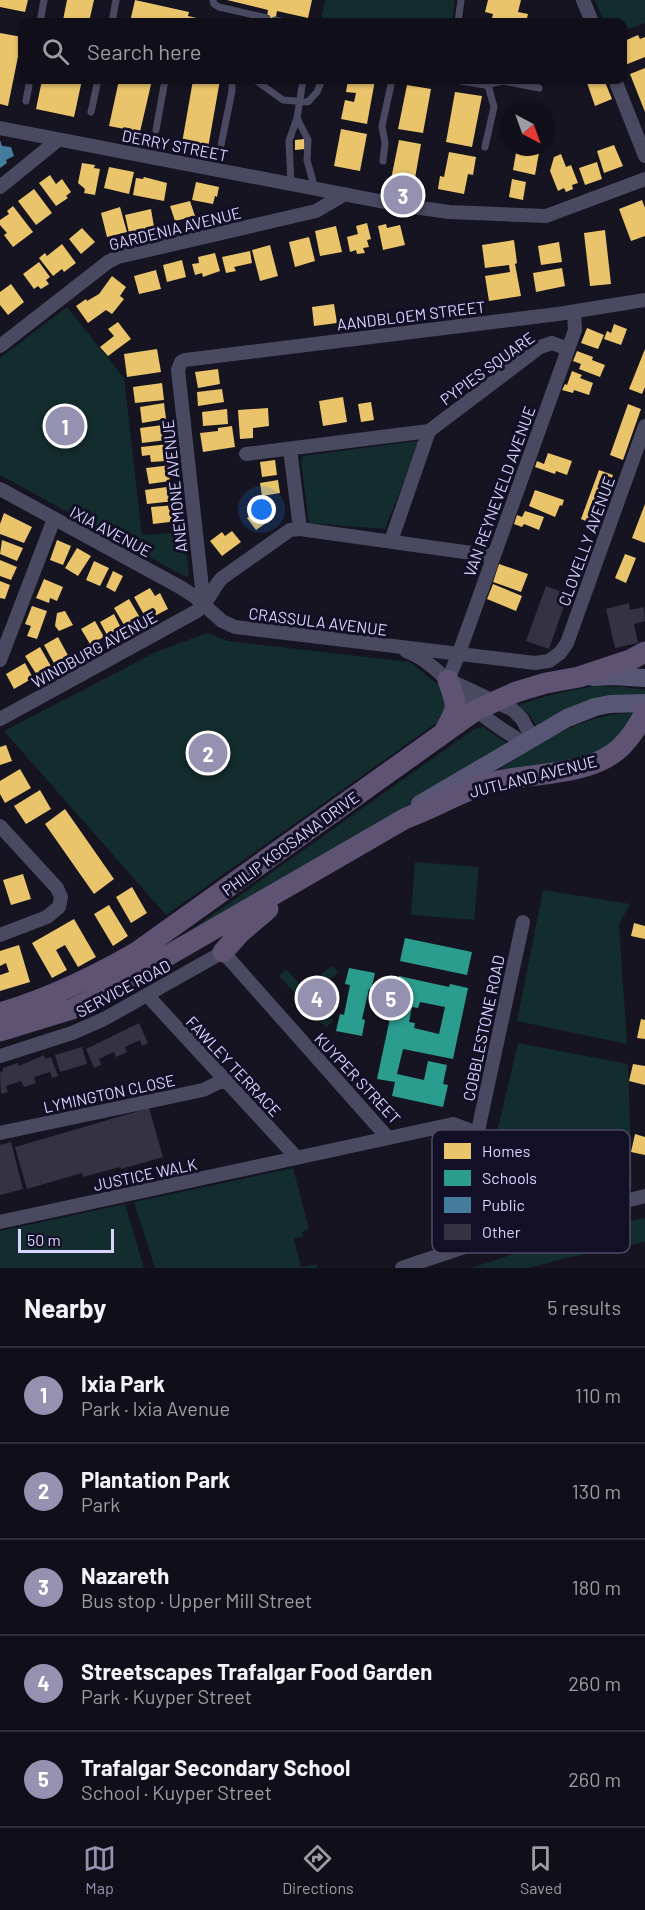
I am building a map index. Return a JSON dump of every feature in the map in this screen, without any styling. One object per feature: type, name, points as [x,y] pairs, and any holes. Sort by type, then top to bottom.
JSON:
[{"type":"main road","points":[[579,677],[630,660],[645,652]]},
{"type":"main road","points":[[579,677],[645,678]]},
{"type":"main road","name":"PHILIP KGOSANA DRIVE","points":[[0,1012],[65,990],[103,972],[137,951],[445,731],[485,705],[546,683],[579,677]]},
{"type":"main road","points":[[445,731],[456,707],[448,680]]},
{"type":"main road","points":[[406,818],[419,805],[567,718],[610,704],[645,703]]},
{"type":"main road","name":"JUTLAND AVENUE","points":[[406,818],[492,783],[572,769],[596,762],[620,749],[634,732],[645,713]]},
{"type":"main road","name":"PHILIP KGOSANA DRIVE","points":[[0,1031],[72,1009],[91,1000],[406,818]]},
{"type":"main road","points":[[223,952],[240,933],[312,872]]},
{"type":"street","points":[[583,0],[590,18]]},
{"type":"street","points":[[617,84],[645,156]]},
{"type":"street","name":"DERRY STREET","points":[[0,128],[315,189],[449,212],[546,216],[645,179]]},
{"type":"street","points":[[0,187],[58,140]]},
{"type":"street","name":"GARDENIA AVENUE","points":[[0,346],[108,262],[118,257],[316,211],[345,194]]},
{"type":"street","name":"AANDBLOEM STREET","points":[[182,362],[188,358],[574,312],[645,300]]},
{"type":"street","name":"VAN REYNEVELD AVENUE","points":[[448,680],[575,327],[574,312]]},
{"type":"street","name":"PYPIES SQUARE","points":[[246,454],[429,431],[540,347],[552,344],[567,349]]},
{"type":"street","name":"ANEMONE AVENUE","points":[[182,362],[178,370],[204,606]]},
{"type":"street","name":"CLOVELLY AVENUE","points":[[549,661],[560,653],[567,643],[645,426]]},
{"type":"street","points":[[391,541],[429,431]]},
{"type":"street","points":[[290,449],[300,528]]},
{"type":"street","name":"IXIA AVENUE","points":[[0,489],[180,587],[204,606]]},
{"type":"street","points":[[0,660],[54,519]]},
{"type":"street","points":[[204,606],[222,578],[286,532],[300,528],[493,556]]},
{"type":"street","name":"CRASSULA AVENUE","points":[[204,606],[222,621],[235,627],[535,663],[549,661]]},
{"type":"street","name":"WINDBURG AVENUE","points":[[0,719],[204,606]]},
{"type":"street","name":"CRASSULA AVENUE","points":[[397,648],[421,658],[485,705],[520,716],[528,741]]},
{"type":"street","name":"CRASSULA AVENUE","points":[[448,680],[485,705],[528,741]]},
{"type":"street","points":[[0,935],[47,917],[59,907],[61,897],[57,888],[1,830]]},
{"type":"street","name":"COBBLESTONE ROAD","points":[[478,1130],[522,922]]},
{"type":"street","name":"SERVICE ROAD","points":[[0,1056],[72,1033],[104,1019],[223,952]]},
{"type":"street","name":"KUYPER STREET","points":[[223,952],[388,1138],[453,1124],[468,1130]]},
{"type":"street","name":"FAWLEY TERRACE","points":[[147,995],[297,1158]]},
{"type":"street","name":"LYMINGTON CLOSE","points":[[0,1133],[203,1090],[224,1080]]},
{"type":"street","name":"JUSTICE WALK","points":[[0,1222],[388,1138]]},
{"type":"street","points":[[630,1200],[645,1196]]},
{"type":"street","points":[[402,1268],[447,1253]]},
{"type":"lane","points":[[41,18],[44,0]]},
{"type":"lane","points":[[112,18],[116,0]]},
{"type":"lane","points":[[213,0],[214,4],[219,7],[267,18]]},
{"type":"lane","points":[[459,18],[461,0]]},
{"type":"lane","points":[[26,101],[29,84]]},
{"type":"lane","points":[[91,112],[98,84]]},
{"type":"lane","points":[[156,130],[164,84]]},
{"type":"lane","points":[[221,145],[232,84]]},
{"type":"lane","points":[[261,84],[283,100],[299,102],[308,102],[320,84]]},
{"type":"lane","points":[[291,184],[289,141],[297,118],[302,84]]},
{"type":"lane","points":[[383,161],[385,143],[382,126],[392,84]]},
{"type":"lane","points":[[481,84],[492,84]]},
{"type":"lane","points":[[518,84],[539,88]]},
{"type":"lane","points":[[485,147],[494,107],[488,85]]},
{"type":"lane","points":[[297,118],[308,140],[307,160],[315,189]]},
{"type":"green space","points":[[325,0],[455,0],[453,18],[321,18]]},
{"type":"green space","points":[[595,0],[645,0],[645,23],[627,30],[627,18],[602,18]]},
{"type":"green space","points":[[67,307],[124,378],[142,535],[184,532],[189,573],[187,577],[0,475],[0,358]]},
{"type":"green space","points":[[417,441],[419,443],[385,529],[309,523],[301,461],[303,456]]},
{"type":"green space","points":[[207,633],[228,641],[410,662],[447,692],[445,717],[166,915],[4,731],[156,652]]},
{"type":"green space","points":[[595,686],[645,690],[645,696],[573,707],[536,725],[528,713],[515,707],[544,697]]},
{"type":"green space","points":[[635,712],[624,734],[585,760],[497,771],[568,729],[603,716]]},
{"type":"green space","points":[[483,727],[508,744],[384,823],[170,945],[474,729]]},
{"type":"green space","points":[[415,862],[479,867],[474,920],[411,915]]},
{"type":"green space","points":[[543,890],[630,904],[619,924],[627,1044],[517,1021]]},
{"type":"green space","points":[[333,966],[338,973],[330,980],[340,993],[332,1003],[336,1007],[329,1014],[333,1021],[326,1028],[279,976],[286,969],[306,991]]},
{"type":"green space","points":[[518,1043],[628,1064],[632,1186],[630,1186],[630,1130],[499,1130]]},
{"type":"green space","points":[[293,1168],[309,1229],[302,1232],[304,1236],[294,1239],[301,1267],[317,1264],[317,1268],[155,1268],[134,1202]]},
{"type":"green space","points":[[125,1204],[144,1268],[0,1268],[0,1231]]},
{"type":"green space","points":[[645,1218],[645,1242],[630,1245],[630,1221]]},
{"type":"green space","points":[[517,1253],[591,1253],[529,1268],[471,1268]]},
{"type":"building: Homes","points":[[0,0],[28,0],[25,12],[0,7]]},
{"type":"building: Homes","points":[[67,0],[94,0],[90,18],[63,18]]},
{"type":"building: Homes","points":[[135,0],[189,12],[188,16],[196,18],[131,18]]},
{"type":"building: Homes","points":[[227,0],[312,0],[308,18],[277,11],[276,18],[267,18],[268,10]]},
{"type":"building: Homes","points":[[488,0],[521,0],[518,12],[528,14],[527,18],[492,18],[493,14],[485,12]]},
{"type":"building: Homes","points":[[0,33],[18,36],[18,57],[8,106],[0,104]]},
{"type":"building: Homes","points":[[638,35],[640,39],[645,37],[645,57],[627,64],[627,40]]},
{"type":"building: Homes","points":[[645,68],[645,112],[630,74]]},
{"type":"building: Homes","points":[[41,84],[81,84],[74,117],[36,109]]},
{"type":"building: Homes","points":[[118,84],[151,84],[140,132],[109,126]]},
{"type":"building: Homes","points":[[192,84],[219,84],[208,148],[182,143]]},
{"type":"building: Homes","points":[[347,84],[374,84],[367,124],[341,119],[345,100],[354,102],[356,93],[346,92]]},
{"type":"building: Homes","points":[[587,84],[606,84],[612,99],[595,106]]},
{"type":"building: Homes","points":[[407,85],[431,89],[423,133],[398,129]]},
{"type":"building: Homes","points":[[455,92],[482,96],[472,147],[446,142]]},
{"type":"building: Homes","points":[[341,129],[367,134],[360,171],[334,166]]},
{"type":"building: Homes","points":[[304,139],[305,149],[295,150],[295,140]]},
{"type":"building: Homes","points":[[399,140],[421,144],[414,184],[391,179]]},
{"type":"building: Homes","points":[[614,145],[623,166],[604,173],[597,151]]},
{"type":"building: Homes","points":[[449,152],[476,157],[473,175],[468,174],[464,194],[438,189],[440,176],[444,177]]},
{"type":"building: Homes","points":[[561,154],[566,167],[571,165],[578,183],[572,185],[573,189],[566,192],[564,188],[558,191],[550,171],[554,157]]},
{"type":"building: Homes","points":[[515,156],[538,156],[535,175],[513,170]]},
{"type":"building: Homes","points":[[597,162],[602,179],[585,185],[579,168]]},
{"type":"building: Homes","points":[[82,163],[95,165],[94,168],[100,169],[95,195],[84,193],[85,189],[78,183]]},
{"type":"building: Homes","points":[[109,167],[134,172],[129,194],[104,188]]},
{"type":"building: Homes","points":[[50,175],[56,184],[62,179],[71,192],[66,196],[68,198],[56,206],[39,183]]},
{"type":"building: Homes","points":[[144,177],[167,183],[164,201],[133,195],[136,178],[143,179]]},
{"type":"building: Homes","points":[[512,179],[526,182],[523,200],[509,197]]},
{"type":"building: Homes","points":[[196,182],[219,187],[213,204],[192,200]]},
{"type":"building: Homes","points":[[34,189],[52,213],[36,225],[18,201]]},
{"type":"building: Homes","points":[[642,200],[645,208],[645,236],[631,241],[619,209]]},
{"type":"building: Homes","points":[[190,201],[195,216],[175,221],[170,206]]},
{"type":"building: Homes","points":[[13,206],[33,232],[13,247],[4,235],[7,233],[0,225],[0,220],[9,214],[7,211]]},
{"type":"building: Homes","points":[[120,207],[127,232],[107,237],[101,213]]},
{"type":"building: Homes","points":[[151,209],[154,227],[129,233],[125,215]]},
{"type":"building: Homes","points":[[367,223],[371,239],[367,240],[369,247],[363,248],[365,253],[357,254],[356,250],[350,252],[347,237],[358,234],[356,226]]},
{"type":"building: Homes","points":[[386,224],[387,228],[400,225],[405,245],[383,250],[378,226]]},
{"type":"building: Homes","points":[[336,226],[342,252],[320,256],[315,231]]},
{"type":"building: Homes","points":[[82,228],[95,242],[81,254],[69,239]]},
{"type":"building: Homes","points":[[605,230],[611,284],[590,286],[584,233]]},
{"type":"building: Homes","points":[[309,237],[315,261],[295,267],[289,242]]},
{"type":"building: Homes","points":[[514,240],[517,263],[515,264],[521,296],[489,301],[485,276],[510,272],[509,265],[485,268],[482,245]]},
{"type":"building: Homes","points":[[559,242],[562,262],[541,265],[538,246]]},
{"type":"building: Homes","points":[[62,244],[76,263],[64,272],[62,269],[53,276],[39,258],[45,253],[47,256]]},
{"type":"building: Homes","points":[[270,245],[278,276],[260,281],[252,250]]},
{"type":"building: Homes","points":[[250,251],[252,263],[234,267],[236,271],[226,273],[222,257]]},
{"type":"building: Homes","points":[[215,253],[220,271],[203,277],[202,273],[195,275],[192,264],[199,263],[198,257]]},
{"type":"building: Homes","points":[[182,260],[186,277],[167,282],[163,265]]},
{"type":"building: Homes","points":[[39,262],[50,277],[46,280],[49,284],[41,289],[38,286],[34,289],[23,274]]},
{"type":"building: Homes","points":[[562,268],[565,286],[536,292],[533,273]]},
{"type":"building: Homes","points":[[156,270],[161,289],[139,294],[134,276]]},
{"type":"building: Homes","points":[[112,276],[126,287],[120,296],[124,299],[112,314],[106,310],[88,323],[76,306],[99,294]]},
{"type":"building: Homes","points":[[11,284],[24,302],[8,315],[0,305],[0,292]]},
{"type":"building: Homes","points":[[334,304],[337,323],[314,326],[312,307]]},
{"type":"building: Homes","points":[[118,322],[131,339],[108,356],[100,347],[114,336],[108,329]]},
{"type":"building: Homes","points":[[614,324],[627,329],[621,345],[604,339],[607,331],[611,333]]},
{"type":"building: Homes","points":[[587,328],[604,335],[598,349],[581,343]]},
{"type":"building: Homes","points":[[157,349],[161,372],[127,377],[124,354]]},
{"type":"building: Homes","points":[[645,349],[645,387],[642,394],[629,389]]},
{"type":"building: Homes","points":[[577,351],[605,365],[600,377],[579,369],[581,364],[573,361]]},
{"type":"building: Homes","points":[[218,369],[220,384],[198,388],[195,372]]},
{"type":"building: Homes","points":[[572,371],[582,375],[580,378],[593,383],[589,395],[574,390],[573,393],[562,390],[565,384],[567,385]]},
{"type":"building: Homes","points":[[162,383],[164,400],[135,403],[133,387]]},
{"type":"building: Homes","points":[[222,389],[224,402],[198,406],[197,392]]},
{"type":"building: Homes","points":[[343,397],[347,422],[323,426],[319,401]]},
{"type":"building: Homes","points":[[371,402],[374,420],[361,422],[358,404]]},
{"type":"building: Homes","points":[[164,403],[166,419],[142,423],[140,407]]},
{"type":"building: Homes","points":[[628,404],[641,409],[623,460],[610,455]]},
{"type":"building: Homes","points":[[268,408],[269,426],[253,428],[253,438],[240,439],[238,410]]},
{"type":"building: Homes","points":[[227,409],[228,424],[203,426],[202,412]]},
{"type":"building: Homes","points":[[163,425],[166,440],[142,443],[140,428]]},
{"type":"building: Homes","points":[[232,426],[235,447],[203,452],[200,433],[218,431],[218,428]]},
{"type":"building: Homes","points":[[169,444],[170,452],[165,453],[166,461],[151,462],[150,455],[142,456],[141,447]]},
{"type":"building: Homes","points":[[548,453],[572,461],[567,475],[556,471],[555,474],[535,467],[537,461],[544,464]]},
{"type":"building: Homes","points":[[275,460],[277,475],[262,477],[260,462]]},
{"type":"building: Homes","points":[[172,465],[173,475],[169,476],[170,481],[149,484],[146,468]]},
{"type":"building: Homes","points":[[599,470],[613,475],[595,525],[581,519]]},
{"type":"building: Homes","points":[[278,480],[280,493],[262,496],[260,483]]},
{"type":"building: Homes","points":[[174,486],[175,501],[147,504],[145,490]]},
{"type":"building: Homes","points":[[535,490],[564,500],[555,517],[529,506]]},
{"type":"building: Homes","points":[[260,503],[272,519],[256,530],[247,518],[253,513],[251,509]]},
{"type":"building: Homes","points":[[645,504],[645,543],[632,538]]},
{"type":"building: Homes","points":[[176,505],[178,521],[153,524],[151,507]]},
{"type":"building: Homes","points":[[525,511],[544,517],[539,530],[524,524],[522,527],[514,524],[517,515],[522,517]]},
{"type":"building: Homes","points":[[4,513],[32,527],[24,543],[0,534],[0,524]]},
{"type":"building: Homes","points":[[232,531],[241,542],[222,556],[210,541],[222,532],[225,536]]},
{"type":"building: Homes","points":[[2,540],[23,548],[17,561],[0,554]]},
{"type":"building: Homes","points":[[57,540],[71,546],[63,565],[50,560]]},
{"type":"building: Homes","points":[[77,548],[91,556],[78,576],[65,568]]},
{"type":"building: Homes","points":[[625,554],[636,558],[626,583],[615,578]]},
{"type":"building: Homes","points":[[0,560],[17,567],[11,580],[0,576]]},
{"type":"building: Homes","points":[[94,561],[109,568],[100,586],[86,580]]},
{"type":"building: Homes","points":[[499,564],[528,574],[521,592],[493,582]]},
{"type":"building: Homes","points":[[113,571],[123,576],[115,592],[106,587]]},
{"type":"building: Homes","points":[[44,579],[63,587],[57,601],[50,598],[49,603],[36,598]]},
{"type":"building: Homes","points":[[0,581],[10,585],[5,599],[0,598]]},
{"type":"building: Homes","points":[[493,584],[522,596],[516,611],[487,599]]},
{"type":"building: Homes","points":[[150,588],[155,596],[160,593],[168,609],[147,620],[134,597]]},
{"type":"building: Homes","points":[[129,599],[142,621],[127,630],[114,608]]},
{"type":"building: Homes","points":[[32,606],[47,611],[37,639],[27,636],[31,626],[25,624]]},
{"type":"building: Homes","points":[[65,611],[73,625],[59,631],[55,626],[57,613]]},
{"type":"building: Homes","points":[[114,614],[122,630],[108,637],[100,622]]},
{"type":"building: Homes","points":[[95,621],[104,637],[90,644],[81,629]]},
{"type":"building: Homes","points":[[58,637],[70,659],[56,667],[44,645]]},
{"type":"building: Homes","points":[[40,647],[52,668],[38,677],[25,656]]},
{"type":"building: Homes","points":[[25,663],[33,678],[14,689],[6,674]]},
{"type":"building: Homes","points":[[6,745],[12,761],[0,765],[0,747]]},
{"type":"building: Homes","points":[[20,769],[31,788],[5,803],[0,794],[0,781]]},
{"type":"building: Homes","points":[[40,790],[51,809],[26,824],[14,806]]},
{"type":"building: Homes","points":[[65,809],[114,879],[94,894],[45,824]]},
{"type":"building: Homes","points":[[23,874],[31,899],[11,905],[3,880]]},
{"type":"building: Homes","points":[[132,887],[147,913],[131,923],[116,897]]},
{"type":"building: Homes","points":[[109,905],[128,936],[113,946],[94,914]]},
{"type":"building: Homes","points":[[74,919],[96,957],[78,967],[65,945],[56,950],[67,970],[52,978],[32,943]]},
{"type":"building: Homes","points":[[634,923],[645,926],[645,939],[631,936]]},
{"type":"building: Homes","points":[[19,945],[30,982],[0,991],[0,975],[9,972],[6,963],[0,966],[0,951]]},
{"type":"building: Homes","points":[[641,1019],[645,1020],[645,1039],[637,1038]]},
{"type":"building: Homes","points":[[633,1064],[645,1066],[645,1085],[629,1081]]},
{"type":"building: Homes","points":[[635,1134],[645,1137],[645,1155],[631,1152]]},
{"type":"building: Schools","points":[[405,938],[472,952],[467,975],[400,961]]},
{"type":"building: Schools","points":[[349,968],[375,973],[362,1019],[365,1020],[362,1036],[336,1031],[340,1014],[344,1015],[350,985],[345,984]]},
{"type":"building: Schools","points":[[399,976],[449,987],[450,984],[468,988],[453,1059],[403,1049],[397,1074],[424,1080],[428,1061],[447,1065],[443,1084],[448,1085],[443,1107],[392,1096],[395,1082],[377,1079]],"holes":[[[420,1002],[445,1007],[439,1034],[414,1028],[415,1023],[409,1022],[412,1007],[418,1008]]]},
{"type":"building: Public","points":[[0,140],[2,146],[11,147],[14,156],[6,160],[7,163],[0,168]]},
{"type":"building: Other","points":[[546,586],[568,594],[549,649],[526,641]]},
{"type":"building: Other","points":[[629,603],[630,610],[644,607],[645,621],[634,624],[638,643],[615,648],[606,609]]},
{"type":"building: Other","points":[[139,1023],[148,1043],[142,1046],[140,1040],[125,1047],[127,1052],[116,1057],[114,1052],[99,1059],[101,1065],[94,1068],[86,1049]]},
{"type":"building: Other","points":[[82,1047],[87,1064],[60,1072],[55,1055]]},
{"type":"building: Other","points":[[44,1055],[45,1059],[51,1057],[58,1076],[52,1078],[50,1072],[34,1077],[36,1083],[24,1087],[21,1081],[6,1086],[8,1092],[1,1094],[0,1072],[3,1068],[18,1063],[19,1066]]},
{"type":"building: Other","points":[[149,1108],[163,1157],[83,1177],[82,1173],[27,1189],[15,1147]]},
{"type":"building: Other","points":[[11,1142],[23,1189],[0,1195],[0,1145]]},
{"type":"place","name":"Nazareth","points":[[403,195]]},
{"type":"place","name":"Ixia Park","points":[[65,426]]},
{"type":"place","name":"Plantation Park","points":[[208,753]]},
{"type":"place","name":"Streetscapes Trafalgar Food Garden","points":[[317,998]]},
{"type":"place","name":"Trafalgar Secondary School","points":[[391,998]]}]
